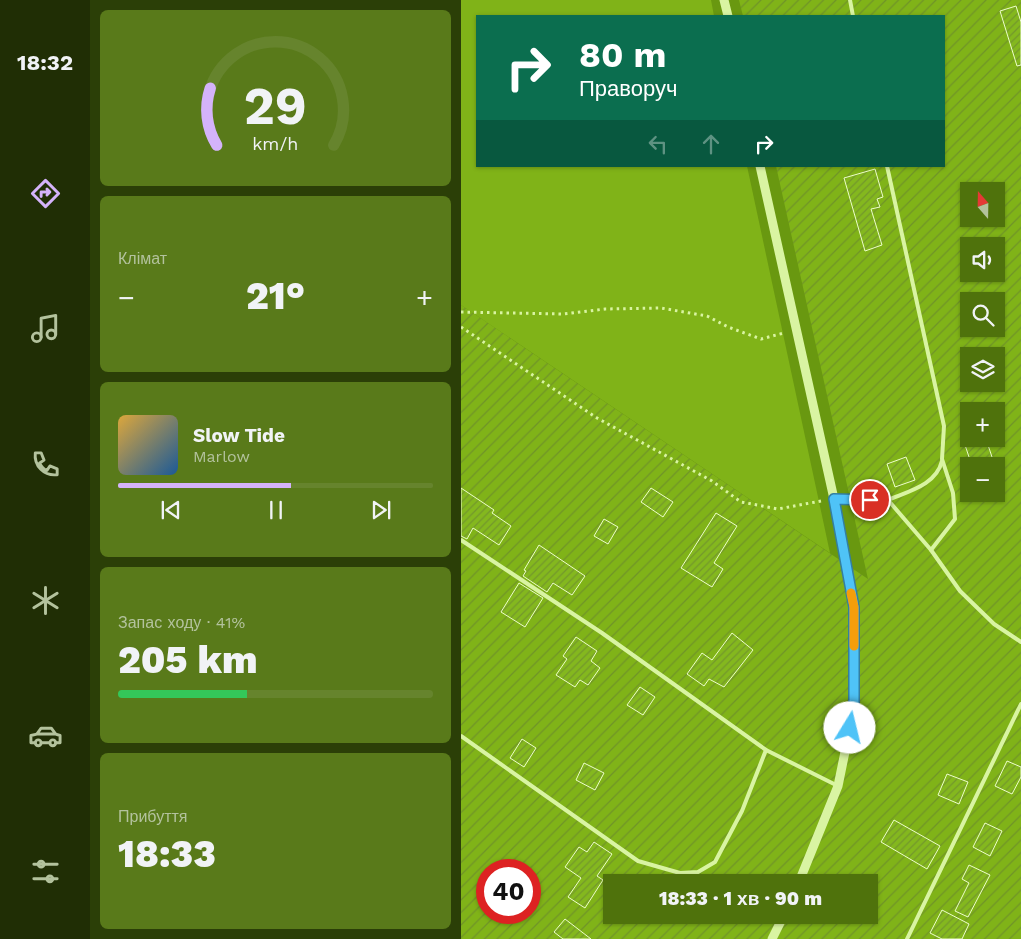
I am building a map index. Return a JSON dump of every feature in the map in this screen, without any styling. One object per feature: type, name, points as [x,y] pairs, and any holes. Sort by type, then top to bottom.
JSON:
[{"type":"street","points":[[724,0],[727,15]]},
{"type":"street","points":[[760,167],[834,499],[854,616],[854,708],[838,786],[802,874]]},
{"type":"street","points":[[772,939],[780,924]]},
{"type":"lane","points":[[850,0],[853,15]]},
{"type":"lane","points":[[834,499],[888,500],[923,486],[939,472],[942,459],[944,426],[887,167]]},
{"type":"lane","points":[[931,550],[955,518],[953,493],[942,459]]},
{"type":"lane","points":[[888,500],[931,550],[960,590],[994,624],[1021,642]]},
{"type":"lane","points":[[461,540],[602,633],[766,750],[838,786]]},
{"type":"lane","points":[[907,939],[1021,704]]},
{"type":"lane","points":[[461,736],[638,861],[680,873],[698,872],[715,862],[742,811],[766,750]]},
{"type":"path","points":[[461,312],[563,314],[605,309],[661,308],[707,316],[728,328],[761,339],[797,330]]},
{"type":"path","points":[[461,327],[597,418],[711,481],[741,502],[778,509],[834,499]]},
{"type":"green space","points":[[461,0],[711,0],[714,15],[476,15],[476,167],[747,167],[830,553],[461,305]]},
{"type":"green space","points":[[739,0],[1021,0],[1021,939],[461,939],[461,305],[868,579],[776,167],[945,167],[945,15],[743,15]]},
{"type":"building","points":[[1016,6],[1021,22],[1021,65],[1017,66],[1000,11]]},
{"type":"building","points":[[875,169],[883,197],[877,199],[880,207],[871,209],[882,245],[865,251],[844,178]]},
{"type":"building","points":[[966,447],[989,447],[992,457],[969,457]]},
{"type":"building","points":[[906,457],[915,480],[895,487],[887,464]]},
{"type":"building","points":[[461,488],[494,510],[492,513],[511,526],[499,545],[473,528],[467,539],[461,536]]},
{"type":"building","points":[[651,488],[673,502],[663,517],[641,502]]},
{"type":"building","points":[[716,513],[737,526],[714,563],[723,569],[712,587],[681,568]]},
{"type":"building","points":[[604,519],[618,527],[608,544],[594,536]]},
{"type":"building","points":[[539,545],[585,576],[572,595],[553,583],[547,592],[523,576],[526,571],[524,570]]},
{"type":"building","points":[[519,583],[543,598],[525,627],[501,612]]},
{"type":"building","points":[[732,633],[753,650],[724,687],[709,679],[704,686],[687,674],[702,653],[712,660]]},
{"type":"building","points":[[576,637],[597,651],[591,661],[600,668],[588,685],[580,680],[575,687],[556,675],[567,659],[563,656]]},
{"type":"building","points":[[640,687],[655,697],[643,715],[627,705]]},
{"type":"building","points":[[522,739],[536,748],[524,767],[510,758]]},
{"type":"building","points":[[1007,761],[1021,767],[1021,777],[1012,794],[995,786]]},
{"type":"building","points":[[584,763],[604,773],[595,790],[576,780]]},
{"type":"building","points":[[947,774],[968,782],[959,804],[938,795]]},
{"type":"building","points":[[894,820],[940,846],[927,869],[881,842]]},
{"type":"building","points":[[985,823],[1002,831],[990,856],[973,847]]},
{"type":"building","points":[[594,842],[612,854],[597,876],[603,880],[585,908],[568,897],[581,878],[565,867],[579,847],[587,852]]},
{"type":"building","points":[[969,865],[990,875],[968,917],[955,911],[969,883],[962,879]]},
{"type":"building","points":[[942,910],[969,924],[962,939],[942,939],[930,933]]},
{"type":"building","points":[[565,919],[591,939],[563,939],[554,932]]},
{"type":"slow traffic","points":[[851,593],[854,607],[854,646]]},
{"type":"route","points":[[850,728],[854,708],[854,607],[834,499],[870,500]]}]
